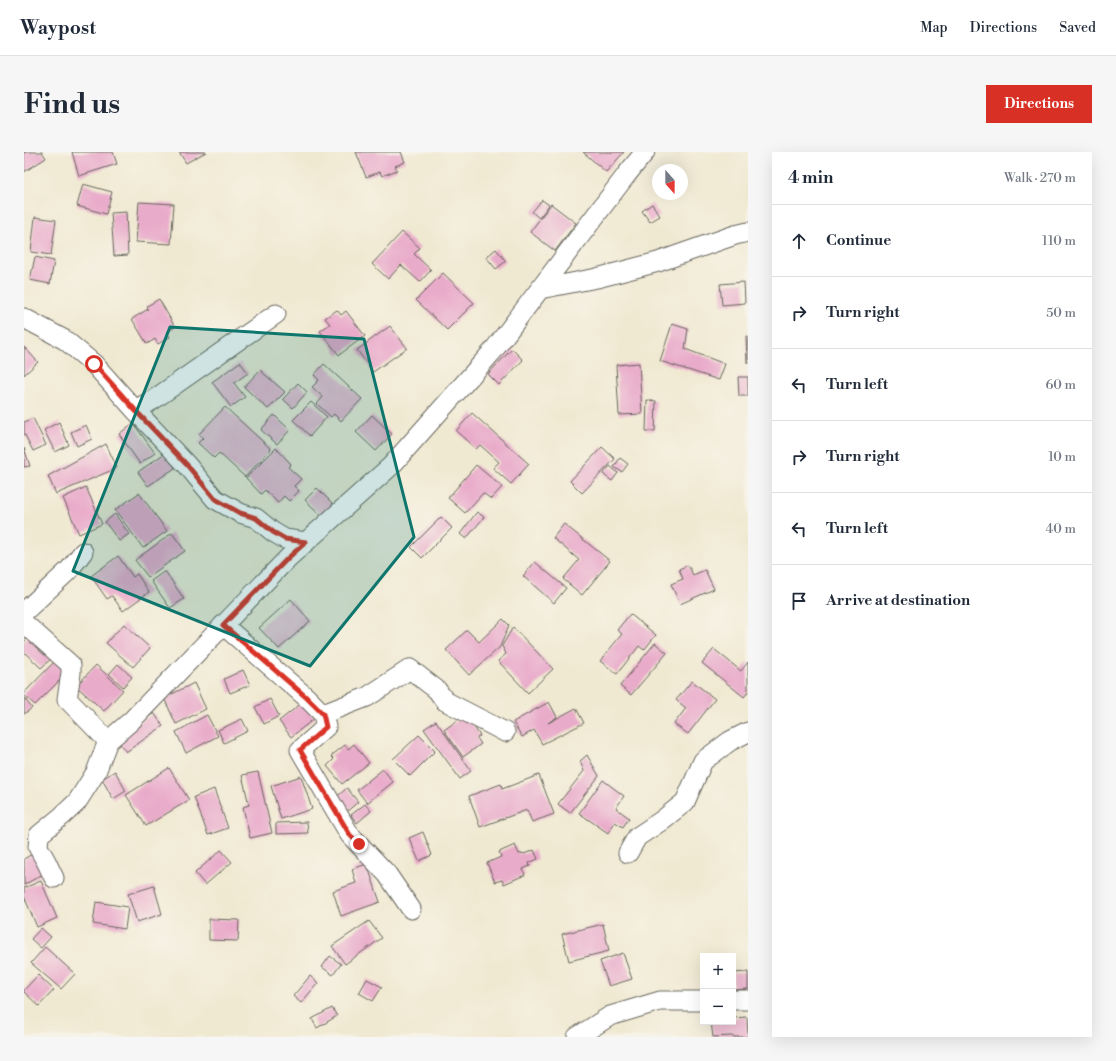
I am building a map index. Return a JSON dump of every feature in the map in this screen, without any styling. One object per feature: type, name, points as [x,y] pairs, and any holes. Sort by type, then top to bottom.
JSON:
[{"type":"street","points":[[54,878],[31,835],[62,816],[77,802],[96,772],[108,741],[131,721],[288,558],[391,466],[493,351],[645,152]]},
{"type":"street","points":[[540,289],[596,278],[658,262],[735,235],[748,232]]},
{"type":"street","points":[[135,410],[153,400],[276,314]]},
{"type":"street","points":[[24,318],[65,340],[94,364],[187,465],[215,499],[240,513],[256,518],[273,532],[285,539],[306,542]]},
{"type":"street","points":[[24,612],[69,570],[83,552]]},
{"type":"street","points":[[24,623],[71,665],[67,699],[108,741]]},
{"type":"street","points":[[223,625],[306,697],[323,714],[326,727],[300,750],[350,835],[387,874],[411,909]]},
{"type":"street","points":[[323,714],[367,697],[410,669],[437,690],[445,701],[505,732]]},
{"type":"street","points":[[628,853],[637,837],[661,821],[685,802],[703,761],[730,741],[748,732]]},
{"type":"street","points":[[736,1000],[748,1000]]},
{"type":"street","points":[[578,1037],[610,1016],[660,1001],[700,1001]]},
{"type":"highlighted area","points":[[170,327],[364,339],[414,537],[310,666],[73,571]]},
{"type":"building","points":[[24,152],[42,152],[46,158],[24,172]]},
{"type":"building","points":[[72,152],[113,152],[117,164],[79,176]]},
{"type":"building","points":[[179,152],[206,152],[186,163]]},
{"type":"building","points":[[356,152],[401,152],[405,162],[395,166],[397,170],[382,176],[380,172],[366,177]]},
{"type":"building","points":[[583,152],[624,152],[606,172]]},
{"type":"building","points":[[83,184],[112,192],[106,214],[77,206]]},
{"type":"building","points":[[542,200],[549,205],[539,218],[532,212]]},
{"type":"building","points":[[139,202],[174,204],[171,244],[136,242]]},
{"type":"building","points":[[551,204],[576,223],[555,251],[530,232]]},
{"type":"building","points":[[652,204],[660,216],[650,222],[642,211]]},
{"type":"building","points":[[126,212],[128,255],[114,256],[111,213]]},
{"type":"building","points":[[35,217],[56,220],[51,255],[31,252]]},
{"type":"building","points":[[402,232],[420,248],[414,254],[431,270],[420,282],[401,265],[388,279],[372,264]]},
{"type":"building","points":[[496,249],[506,261],[496,269],[486,257]]},
{"type":"building","points":[[35,257],[54,261],[50,284],[30,280]]},
{"type":"building","points":[[443,273],[474,303],[447,330],[416,300]]},
{"type":"building","points":[[744,282],[745,303],[722,305],[720,284]]},
{"type":"building","points":[[159,299],[175,327],[167,332],[170,337],[158,344],[155,339],[147,344],[132,319],[148,309],[147,306]]},
{"type":"building","points":[[337,310],[341,315],[346,311],[365,336],[339,355],[320,331],[330,324],[325,318]]},
{"type":"building","points":[[672,324],[688,329],[685,349],[725,364],[719,380],[660,361]]},
{"type":"building","points":[[390,326],[407,348],[373,372],[357,350]]},
{"type":"building","points":[[746,336],[748,336],[748,363],[747,363]]},
{"type":"building","points":[[24,347],[38,362],[24,375]]},
{"type":"building","points":[[512,349],[523,360],[499,385],[488,374]]},
{"type":"building","points":[[240,362],[248,373],[234,383],[245,397],[231,407],[212,382]]},
{"type":"building","points":[[639,363],[642,414],[619,415],[616,365]]},
{"type":"building","points":[[324,364],[362,399],[341,421],[334,414],[331,417],[317,404],[323,397],[312,387],[319,380],[314,375]]},
{"type":"building","points":[[260,370],[285,392],[268,409],[244,387]]},
{"type":"building","points":[[738,377],[748,377],[748,396],[739,396]]},
{"type":"building","points":[[298,383],[307,392],[293,408],[283,399]]},
{"type":"building","points":[[647,400],[656,401],[655,431],[646,431]]},
{"type":"building","points":[[311,402],[327,417],[310,436],[293,420]]},
{"type":"building","points":[[225,407],[271,449],[245,477],[219,453],[214,458],[198,443],[203,438],[199,434]]},
{"type":"building","points":[[472,413],[529,464],[511,484],[493,468],[499,462],[480,445],[476,449],[456,431]]},
{"type":"building","points":[[274,415],[290,430],[277,444],[261,430]]},
{"type":"building","points":[[372,415],[392,434],[376,451],[356,432]]},
{"type":"building","points":[[33,418],[46,445],[33,451],[24,433],[24,422]]},
{"type":"building","points":[[59,422],[69,445],[55,452],[44,430]]},
{"type":"building","points":[[133,423],[155,453],[140,464],[119,434]]},
{"type":"building","points":[[86,425],[92,439],[77,446],[71,432]]},
{"type":"building","points":[[106,444],[117,468],[56,494],[48,476]]},
{"type":"building","points":[[602,447],[615,459],[582,493],[570,481]]},
{"type":"building","points":[[24,448],[30,466],[24,467]]},
{"type":"building","points":[[276,448],[291,464],[288,467],[301,479],[294,486],[299,491],[289,501],[284,496],[278,503],[265,490],[261,494],[246,478]]},
{"type":"building","points":[[165,453],[175,468],[148,486],[138,472]]},
{"type":"building","points":[[620,458],[628,464],[622,472],[614,467]]},
{"type":"building","points":[[476,465],[502,487],[491,499],[483,493],[465,513],[448,498]]},
{"type":"building","points":[[610,466],[618,473],[612,481],[603,474]]},
{"type":"building","points":[[86,487],[102,524],[79,534],[63,498]]},
{"type":"building","points":[[317,488],[334,505],[323,517],[305,500]]},
{"type":"building","points":[[139,493],[167,531],[143,548],[115,510]]},
{"type":"building","points":[[477,512],[484,517],[466,539],[460,534]]},
{"type":"building","points":[[115,514],[129,534],[119,541],[105,522]]},
{"type":"building","points":[[441,517],[452,528],[422,558],[411,547]]},
{"type":"building","points":[[564,524],[610,561],[582,595],[563,579],[579,560],[553,538]]},
{"type":"building","points":[[172,533],[185,551],[148,577],[135,560]]},
{"type":"building","points":[[118,556],[133,577],[137,574],[149,592],[123,611],[112,596],[107,599],[91,576]]},
{"type":"building","points":[[535,562],[566,588],[554,603],[523,576]]},
{"type":"building","points":[[688,565],[693,575],[705,570],[714,589],[680,604],[671,584],[683,579],[679,569]]},
{"type":"building","points":[[165,571],[184,599],[170,608],[151,581]]},
{"type":"building","points":[[291,599],[310,621],[279,649],[259,628]]},
{"type":"building","points":[[630,614],[656,635],[644,650],[639,646],[617,674],[600,661],[622,634],[617,630]]},
{"type":"building","points":[[503,619],[509,625],[500,647],[469,675],[446,650],[467,630],[479,642]]},
{"type":"building","points":[[124,624],[150,648],[133,667],[106,643]]},
{"type":"building","points":[[513,627],[553,669],[528,693],[498,661],[506,654],[502,646]]},
{"type":"building","points":[[31,634],[54,656],[41,668],[24,652],[24,642]]},
{"type":"building","points":[[655,643],[667,653],[631,695],[620,686]]},
{"type":"building","points":[[714,649],[741,671],[748,662],[748,692],[744,697],[702,663]]},
{"type":"building","points":[[56,660],[68,672],[35,705],[24,695],[24,693]]},
{"type":"building","points":[[118,664],[132,677],[123,687],[109,674]]},
{"type":"building","points":[[96,665],[123,690],[104,711],[76,686]]},
{"type":"building","points":[[243,670],[250,685],[230,693],[224,679]]},
{"type":"building","points":[[692,681],[715,699],[688,734],[674,724],[686,708],[676,700]]},
{"type":"building","points":[[194,683],[206,709],[176,724],[164,698]]},
{"type":"building","points":[[24,698],[32,708],[24,714]]},
{"type":"building","points":[[270,699],[279,716],[264,724],[255,707]]},
{"type":"building","points":[[303,702],[315,718],[291,737],[279,721]]},
{"type":"building","points":[[549,702],[557,717],[548,723],[576,708],[584,723],[542,744],[534,730],[522,737],[513,722]]},
{"type":"building","points":[[154,713],[163,726],[126,752],[118,741],[132,728]]},
{"type":"building","points":[[207,715],[218,736],[186,753],[176,732]]},
{"type":"building","points":[[462,717],[469,719],[480,736],[477,738],[481,744],[463,757],[444,730]]},
{"type":"building","points":[[242,719],[248,731],[224,743],[218,730]]},
{"type":"building","points":[[436,721],[471,771],[460,779],[424,729]]},
{"type":"building","points":[[419,735],[435,751],[410,776],[393,759]]},
{"type":"building","points":[[354,744],[369,763],[342,784],[327,766],[334,759],[331,756],[345,745],[348,749]]},
{"type":"building","points":[[587,755],[599,776],[570,813],[558,804],[584,771],[580,761]]},
{"type":"building","points":[[169,768],[189,800],[146,826],[126,795]]},
{"type":"building","points":[[383,769],[393,782],[367,803],[357,790]]},
{"type":"building","points":[[115,771],[126,791],[113,799],[102,779]]},
{"type":"building","points":[[258,772],[272,833],[250,838],[243,807],[249,805],[242,775]]},
{"type":"building","points":[[539,775],[554,814],[532,822],[527,810],[480,827],[469,796],[501,784],[502,789]]},
{"type":"building","points":[[301,776],[312,809],[281,819],[271,786]]},
{"type":"building","points":[[603,780],[624,796],[616,808],[629,818],[623,827],[615,822],[608,833],[579,813]]},
{"type":"building","points":[[347,788],[358,802],[345,813],[334,799]]},
{"type":"building","points":[[214,789],[228,828],[208,835],[194,797]]},
{"type":"building","points":[[365,804],[371,811],[357,823],[351,815]]},
{"type":"building","points":[[307,822],[308,833],[276,834],[276,823]]},
{"type":"building","points":[[423,832],[432,855],[419,861],[409,838]]},
{"type":"building","points":[[515,845],[519,854],[524,854],[534,850],[538,859],[529,863],[530,866],[523,869],[525,875],[504,884],[502,880],[495,882],[487,863],[501,857],[499,852]]},
{"type":"building","points":[[221,850],[232,862],[205,885],[195,873]]},
{"type":"building","points":[[32,854],[43,874],[24,885],[24,859]]},
{"type":"building","points":[[367,864],[380,902],[341,916],[333,891],[356,883],[352,869]]},
{"type":"building","points":[[41,881],[57,918],[37,927],[24,896],[24,888]]},
{"type":"building","points":[[154,886],[162,914],[137,922],[128,894]]},
{"type":"building","points":[[96,902],[128,907],[125,929],[93,924]]},
{"type":"building","points":[[209,919],[239,920],[238,941],[209,940]]},
{"type":"building","points":[[369,921],[382,938],[345,964],[332,946]]},
{"type":"building","points":[[603,924],[609,951],[569,961],[562,934]]},
{"type":"building","points":[[41,928],[51,937],[41,948],[31,939]]},
{"type":"building","points":[[45,947],[75,974],[61,989],[31,963]]},
{"type":"building","points":[[623,953],[632,979],[609,986],[600,961]]},
{"type":"building","points":[[330,956],[341,964],[333,975],[322,967]]},
{"type":"building","points":[[748,972],[748,989],[736,990],[736,973]]},
{"type":"building","points":[[38,975],[54,990],[39,1006],[24,992],[24,990]]},
{"type":"building","points":[[310,976],[318,983],[301,1003],[293,996]]},
{"type":"building","points":[[367,979],[382,987],[373,1001],[359,993]]},
{"type":"building","points":[[332,1008],[337,1016],[317,1028],[312,1019]]},
{"type":"building","points":[[747,1017],[748,1037],[713,1037],[711,1025],[736,1025],[736,1018]]},
{"type":"route","points":[[94,364],[187,465],[215,499],[240,513],[256,518],[273,532],[285,539],[306,542],[288,558],[223,625],[306,697],[323,714],[326,727],[300,750],[350,835],[359,844]]}]
